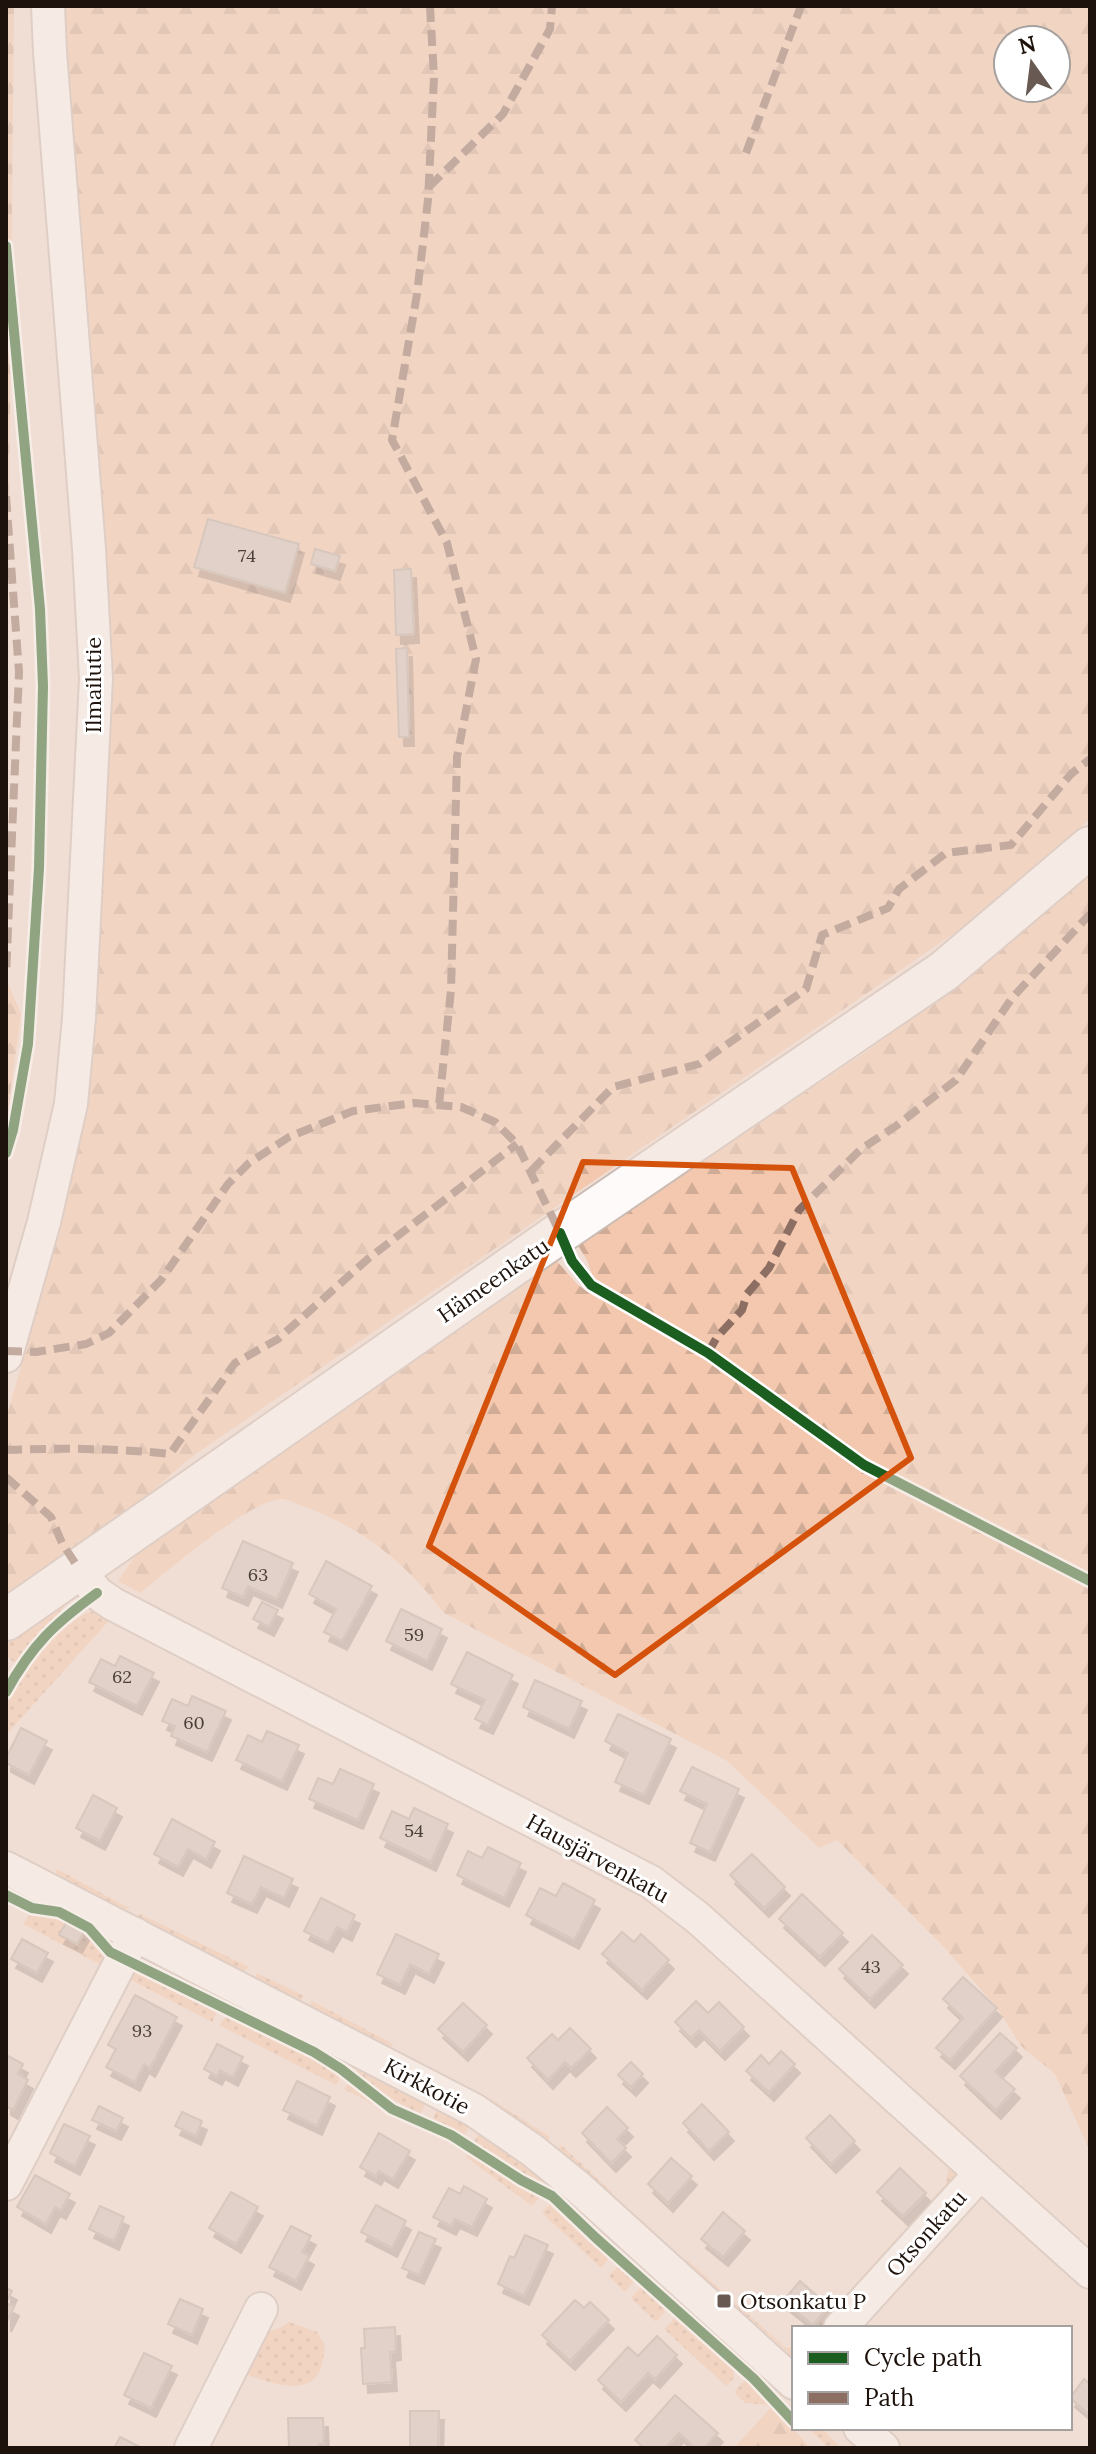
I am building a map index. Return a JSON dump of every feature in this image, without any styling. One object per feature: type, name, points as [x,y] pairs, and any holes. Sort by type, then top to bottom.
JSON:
[{"type":"main road","name":"Hämeenkatu","points":[[6,1620],[560,1233],[944,971],[1090,847]]},
{"type":"street","name":"Ilmailutie","points":[[6,1356],[44,1222],[71,1104],[80,1002],[96,679],[48,6]]},
{"type":"street","name":"Hausjärvenkatu","points":[[79,1569],[97,1593],[113,1604],[651,1882],[698,1918],[1090,2272]]},
{"type":"street","name":"Kirkkotie","points":[[6,1868],[474,2110],[532,2150],[579,2188],[792,2380]]},
{"type":"street","points":[[6,2184],[135,1934]]},
{"type":"street","name":"Otsonkatu","points":[[842,2326],[980,2174]]},
{"type":"street","points":[[191,2448],[261,2309]]},
{"type":"street","points":[[836,2430],[851,2448]]},
{"type":"street","points":[[862,2430],[883,2448]]},
{"type":"highlighted area","points":[[583,1162],[792,1168],[911,1458],[615,1675],[429,1546]]},
{"type":"green space","points":[[6,6],[14,6],[6,816]]},
{"type":"green space","points":[[64,6],[1090,6],[1090,819],[959,930],[190,1458],[89,1547],[6,1605],[6,1419],[60,1230],[93,1038],[105,855],[108,742]]},
{"type":"green space","points":[[1090,873],[1090,2151],[1055,2074],[1021,2046],[997,2008],[943,1946],[837,1840],[819,1848],[727,1761],[444,1613],[399,1563],[347,1526],[287,1500],[268,1502],[230,1523],[140,1593],[118,1581],[140,1549],[555,1259],[578,1285],[601,1301],[587,1260],[577,1244],[866,1052],[977,970]]},
{"type":"green space","points":[[6,978],[21,1014],[6,1125]]},
{"type":"green space","points":[[69,1601],[15,1664],[6,1655],[6,1641],[46,1611]]},
{"type":"green space","points":[[93,1611],[115,1614],[6,1735],[6,1705],[36,1656],[51,1637]]},
{"type":"green space","points":[[57,1869],[130,1908],[116,1911],[54,1879]]},
{"type":"green space","points":[[31,1913],[67,1921],[60,1935],[85,1930],[109,1958],[105,1967],[23,1924]]},
{"type":"green space","points":[[140,1914],[249,1967],[238,1975],[136,1918]]},
{"type":"green space","points":[[130,1969],[217,2012],[212,2022],[123,1976]]},
{"type":"green space","points":[[257,1973],[304,1996],[297,2005],[254,1983]]},
{"type":"green space","points":[[312,2001],[393,2044],[390,2049],[309,2009]]},
{"type":"green space","points":[[226,2016],[328,2067],[341,2076],[336,2085],[219,2025]]},
{"type":"green space","points":[[360,2067],[427,2099],[421,2114],[372,2085],[356,2072]]},
{"type":"green space","points":[[350,2082],[384,2108],[415,2126],[344,2089]]},
{"type":"green space","points":[[491,2099],[550,2137],[545,2145],[489,2107]]},
{"type":"green space","points":[[438,2107],[471,2123],[464,2136],[433,2119]]},
{"type":"green space","points":[[484,2129],[548,2182],[543,2184],[500,2161],[474,2142]]},
{"type":"green space","points":[[561,2145],[613,2193],[609,2196],[556,2152]]},
{"type":"green space","points":[[468,2154],[541,2196],[532,2206],[466,2157]]},
{"type":"green space","points":[[949,2165],[955,2167],[955,2183],[828,2326],[818,2326],[946,2184]]},
{"type":"green space","points":[[552,2202],[610,2257],[601,2268],[542,2213]]},
{"type":"green space","points":[[686,2259],[786,2348],[792,2347],[792,2358],[785,2357],[788,2352],[721,2293],[716,2297],[682,2267]]},
{"type":"green space","points":[[619,2265],[635,2280],[625,2292],[609,2276]]},
{"type":"green space","points":[[642,2286],[665,2307],[656,2322],[631,2298]]},
{"type":"green space","points":[[676,2317],[734,2371],[734,2378],[726,2386],[664,2329]]},
{"type":"green space","points":[[289,2322],[317,2332],[325,2345],[321,2368],[314,2379],[295,2386],[242,2373],[259,2334]]},
{"type":"green space","points":[[746,2379],[773,2405],[745,2403],[734,2392]]},
{"type":"green space","points":[[773,2405],[810,2448],[734,2448]]},
{"type":"green space","points":[[811,2430],[824,2430],[841,2448],[828,2448]]},
{"type":"building","points":[[208,519],[299,544],[285,593],[194,567]]},
{"type":"building","points":[[315,549],[340,556],[335,571],[311,564]]},
{"type":"building","points":[[411,569],[414,634],[396,635],[394,570]]},
{"type":"building","points":[[407,648],[409,737],[399,737],[396,649]]},
{"type":"building","points":[[243,1541],[293,1563],[277,1599],[248,1586],[243,1597],[222,1588]]},
{"type":"building","points":[[326,1561],[372,1586],[342,1641],[324,1632],[336,1609],[309,1594]]},
{"type":"building","points":[[262,1602],[278,1610],[269,1627],[253,1619]]},
{"type":"building","points":[[401,1609],[442,1629],[427,1661],[386,1641]]},
{"type":"building","points":[[467,1652],[513,1675],[488,1725],[475,1719],[485,1700],[451,1684]]},
{"type":"building","points":[[120,1656],[154,1673],[137,1706],[89,1682],[101,1659],[115,1666]]},
{"type":"building","points":[[535,1680],[582,1701],[569,1729],[523,1707]]},
{"type":"building","points":[[192,1696],[226,1711],[207,1752],[171,1736],[175,1726],[162,1721],[172,1699],[188,1706]]},
{"type":"building","points":[[618,1714],[671,1739],[644,1795],[615,1782],[628,1753],[605,1741]]},
{"type":"building","points":[[21,1728],[47,1741],[29,1775],[6,1763]]},
{"type":"building","points":[[267,1731],[299,1745],[282,1781],[236,1760],[248,1735],[262,1742]]},
{"type":"building","points":[[692,1767],[739,1789],[710,1852],[690,1843],[707,1804],[680,1791]]},
{"type":"building","points":[[340,1769],[374,1784],[358,1820],[309,1799],[318,1778],[333,1784]]},
{"type":"building","points":[[93,1795],[117,1808],[100,1841],[76,1828]]},
{"type":"building","points":[[414,1808],[448,1824],[431,1862],[380,1838],[392,1811],[409,1819]]},
{"type":"building","points":[[172,1819],[215,1842],[206,1859],[188,1849],[178,1867],[154,1854]]},
{"type":"building","points":[[488,1847],[521,1863],[504,1898],[457,1875],[468,1851],[482,1858]]},
{"type":"building","points":[[752,1854],[785,1887],[764,1908],[730,1875]]},
{"type":"building","points":[[244,1856],[293,1879],[284,1898],[261,1887],[252,1904],[227,1893]]},
{"type":"building","points":[[563,1883],[595,1900],[574,1940],[526,1915],[540,1888],[556,1896]]},
{"type":"building","points":[[802,1894],[843,1933],[820,1957],[779,1919]]},
{"type":"building","points":[[321,1898],[355,1915],[347,1932],[337,1927],[328,1943],[304,1931]]},
{"type":"building","points":[[67,1921],[85,1930],[77,1944],[59,1935]]},
{"type":"building","points":[[622,1932],[634,1942],[641,1934],[669,1960],[642,1990],[602,1954]]},
{"type":"building","points":[[396,1934],[439,1954],[429,1974],[410,1964],[400,1985],[377,1974]]},
{"type":"building","points":[[872,1935],[903,1965],[870,1999],[839,1969]]},
{"type":"building","points":[[22,1939],[48,1953],[37,1973],[11,1959]]},
{"type":"building","points":[[963,1977],[997,2008],[950,2060],[936,2048],[963,2018],[943,1999]]},
{"type":"building","points":[[135,1995],[177,2017],[150,2068],[144,2064],[135,2082],[106,2067],[116,2049],[108,2045]]},
{"type":"building","points":[[696,2001],[708,2013],[719,2002],[744,2027],[720,2051],[699,2030],[691,2038],[675,2022]]},
{"type":"building","points":[[463,2003],[487,2025],[463,2052],[438,2029]]},
{"type":"building","points":[[570,2028],[591,2049],[571,2068],[565,2062],[548,2080],[527,2058],[552,2034],[558,2040]]},
{"type":"building","points":[[1000,2033],[1017,2048],[995,2072],[1015,2089],[996,2110],[960,2076]]},
{"type":"building","points":[[217,2044],[243,2057],[233,2077],[220,2070],[217,2076],[204,2069]]},
{"type":"building","points":[[781,2051],[795,2064],[769,2092],[746,2071],[761,2055],[769,2064]]},
{"type":"building","points":[[6,2055],[23,2064],[18,2074],[28,2080],[13,2110],[6,2106]]},
{"type":"building","points":[[631,2062],[643,2074],[631,2087],[618,2075]]},
{"type":"building","points":[[297,2081],[330,2097],[317,2126],[283,2110]]},
{"type":"building","points":[[702,2104],[729,2132],[709,2151],[683,2123]]},
{"type":"building","points":[[99,2106],[123,2118],[116,2131],[92,2120]]},
{"type":"building","points":[[607,2107],[628,2128],[617,2139],[626,2148],[611,2163],[582,2133]]},
{"type":"building","points":[[182,2112],[202,2121],[196,2136],[175,2126]]},
{"type":"building","points":[[830,2115],[855,2141],[831,2164],[806,2138]]},
{"type":"building","points":[[64,2124],[90,2136],[75,2166],[50,2153]]},
{"type":"building","points":[[379,2133],[410,2151],[393,2179],[379,2171],[376,2176],[360,2167]]},
{"type":"building","points":[[671,2158],[692,2176],[668,2203],[648,2184]]},
{"type":"building","points":[[900,2168],[926,2193],[903,2216],[877,2192]]},
{"type":"building","points":[[35,2175],[70,2194],[61,2210],[55,2207],[46,2224],[17,2207]]},
{"type":"building","points":[[464,2186],[487,2199],[472,2227],[455,2219],[451,2226],[433,2217],[449,2188],[460,2194]]},
{"type":"building","points":[[231,2192],[258,2207],[236,2244],[209,2228]]},
{"type":"building","points":[[376,2205],[406,2221],[392,2248],[361,2232]]},
{"type":"building","points":[[100,2206],[124,2217],[114,2241],[89,2229]]},
{"type":"building","points":[[723,2212],[745,2231],[723,2257],[701,2239]]},
{"type":"building","points":[[291,2226],[311,2236],[302,2252],[309,2256],[296,2281],[269,2267]]},
{"type":"building","points":[[419,2232],[436,2239],[419,2275],[402,2268]]},
{"type":"building","points":[[525,2235],[548,2245],[524,2296],[498,2284],[510,2256],[514,2258]]},
{"type":"building","points":[[800,2281],[829,2306],[813,2325],[783,2301]]},
{"type":"building","points":[[6,2288],[12,2291],[6,2303]]},
{"type":"building","points":[[180,2299],[203,2309],[192,2335],[168,2324]]},
{"type":"building","points":[[575,2300],[584,2308],[590,2302],[609,2320],[570,2361],[542,2335]]},
{"type":"building","points":[[6,2303],[14,2307],[6,2323]]},
{"type":"building","points":[[395,2327],[396,2351],[390,2352],[392,2382],[363,2384],[361,2348],[365,2348],[364,2329]]},
{"type":"building","points":[[657,2336],[677,2355],[655,2379],[648,2373],[621,2402],[598,2380],[628,2347],[638,2356]]},
{"type":"building","points":[[144,2353],[172,2366],[151,2408],[124,2395]]},
{"type":"building","points":[[1084,2379],[1090,2384],[1090,2415],[1072,2400]]},
{"type":"building","points":[[675,2395],[718,2433],[704,2448],[695,2448],[679,2433],[665,2448],[644,2448],[635,2440]]},
{"type":"building","points":[[410,2411],[439,2411],[438,2448],[410,2448]]},
{"type":"building","points":[[288,2418],[323,2418],[324,2444],[319,2444],[319,2448],[289,2448]]},
{"type":"building","points":[[120,2437],[142,2448],[114,2448]]},
{"type":"marked path","points":[[430,6],[434,77],[428,200],[417,294],[392,440],[447,543],[476,659],[457,757],[451,990],[439,1105]]},
{"type":"marked path","points":[[429,187],[503,114],[550,29],[552,6]]},
{"type":"marked path","points":[[746,153],[801,6]]},
{"type":"marked path","points":[[6,496],[19,672],[6,975]]},
{"type":"marked path","points":[[531,1171],[613,1087],[699,1064],[806,989],[822,935],[888,908],[899,889],[946,853],[1011,845],[1071,774],[1090,759]]},
{"type":"marked path","points":[[708,1353],[717,1337],[742,1310],[747,1294],[769,1268],[799,1210],[861,1149],[956,1080],[1012,998],[1090,914]]},
{"type":"marked path","points":[[6,1351],[36,1352],[86,1344],[109,1333],[161,1280],[228,1184],[249,1163],[289,1137],[353,1111],[414,1103],[461,1107],[495,1122],[517,1144],[560,1233]]},
{"type":"marked path","points":[[6,1450],[88,1449],[170,1454],[235,1363],[278,1339],[369,1258],[517,1144]]},
{"type":"marked path","points":[[6,1477],[51,1517],[62,1543],[79,1569]]},
{"type":"cycle path","points":[[6,246],[40,609],[43,686],[39,868],[28,1044],[6,1153]]},
{"type":"cycle path","points":[[560,1233],[572,1261],[591,1285],[708,1353],[864,1465],[1090,1581]]},
{"type":"cycle path","points":[[6,1692],[45,1636],[97,1593]]},
{"type":"cycle path","points":[[6,1895],[32,1908],[59,1912],[89,1928],[110,1952],[314,2052],[392,2109],[451,2135],[552,2196],[754,2379],[792,2420]]},
{"type":"place","name":"Otsonkatu P","points":[[724,2301]]}]
